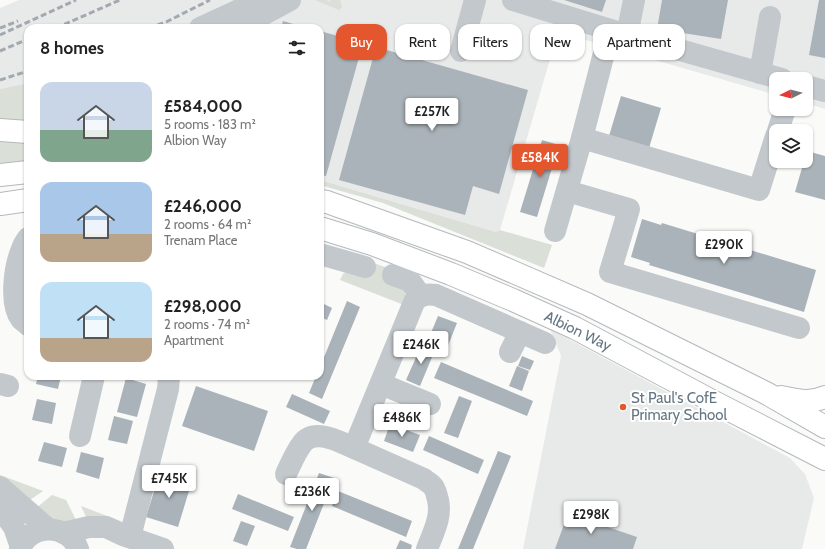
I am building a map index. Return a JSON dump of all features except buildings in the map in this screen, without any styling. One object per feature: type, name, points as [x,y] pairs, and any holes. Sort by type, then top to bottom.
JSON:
[{"type":"highway","points":[[0,130],[24,132]]},
{"type":"highway","points":[[0,176],[24,173]]},
{"type":"highway","points":[[0,192],[24,190]]},
{"type":"highway","points":[[0,204],[24,201]]},
{"type":"highway","name":"Albion Way","points":[[324,202],[467,252],[587,304],[766,393],[825,427]]},
{"type":"highway","name":"Albion Way","points":[[324,229],[372,244],[451,274],[575,328],[825,459]]},
{"type":"highway","points":[[766,393],[803,402],[819,400],[825,397]]},
{"type":"street","points":[[209,24],[257,0]]},
{"type":"street","points":[[245,24],[290,0]]},
{"type":"street","points":[[468,24],[475,0]]},
{"type":"street","points":[[513,0],[593,25]]},
{"type":"street","points":[[622,24],[634,0]]},
{"type":"street","points":[[760,73],[770,17]]},
{"type":"street","points":[[685,52],[769,75]]},
{"type":"street","points":[[555,231],[582,138],[609,60]]},
{"type":"street","points":[[813,88],[825,91]]},
{"type":"street","points":[[582,138],[759,190],[769,158]]},
{"type":"street","points":[[567,191],[629,209],[610,272],[799,328]]},
{"type":"street","points":[[24,245],[13,287],[18,314],[24,322]]},
{"type":"street","points":[[330,263],[365,267]]},
{"type":"street","points":[[393,274],[410,281],[421,296]]},
{"type":"street","points":[[354,448],[412,306],[415,300],[421,296],[429,294],[436,295],[545,343]]},
{"type":"street","points":[[510,352],[520,332]]},
{"type":"street","points":[[80,436],[79,404],[92,380]]},
{"type":"street","points":[[126,536],[168,389],[169,380]]},
{"type":"street","points":[[381,384],[430,404]]},
{"type":"street","points":[[286,474],[291,446],[320,436],[354,448],[424,479],[434,487],[440,506],[438,522],[427,549]]},
{"type":"street","points":[[0,487],[56,531],[69,536],[76,544],[78,549],[102,537],[126,536]]},
{"type":"street","points":[[0,508],[14,527],[20,548]]},
{"type":"street","points":[[20,548],[27,538],[38,531],[106,527],[163,549]]},
{"type":"shaded area","points":[[19,0],[261,0],[213,24],[24,24],[24,84],[0,89],[0,8]]},
{"type":"shaded area","points":[[277,0],[825,0],[825,109],[813,105],[813,72],[769,72],[769,93],[655,60],[685,60],[685,24],[593,24],[593,42],[585,40],[585,24],[530,24],[530,60],[550,60],[500,230],[496,232],[324,181],[324,24],[232,24]]},
{"type":"shaded area","points":[[315,0],[327,0],[328,2],[331,0],[340,0],[342,7],[339,10]]},
{"type":"shaded area","points":[[24,84],[24,121],[0,119],[0,89]]},
{"type":"shaded area","points":[[0,141],[24,142],[24,164],[0,167]]},
{"type":"shaded area","points":[[324,181],[496,232],[500,230],[552,245],[544,268],[383,203],[324,186]]},
{"type":"shaded area","points":[[374,263],[390,269],[403,287],[406,297],[404,305],[340,280],[343,274],[348,271],[370,276]]},
{"type":"shaded area","name":"St Paul's CofE Primary School","points":[[550,329],[790,458],[805,474],[814,498],[802,549],[523,549],[561,356]]},
{"type":"shaded area","points":[[0,475],[43,491],[30,500],[0,477]]},
{"type":"shaded area","points":[[52,495],[66,500],[77,522],[64,526],[35,509]]},
{"type":"shaded area","points":[[81,506],[123,522],[118,524],[87,519]]},
{"type":"railway","points":[[0,35],[76,0]]},
{"type":"railway","points":[[65,24],[120,0]]},
{"type":"railway","points":[[160,24],[210,0]]},
{"type":"railway","points":[[0,28],[18,21]]},
{"type":"railway","points":[[0,51],[24,41]]},
{"type":"railway","points":[[0,80],[24,72]]},
{"type":"place","name":"St Paul's CofE Primary School","points":[[623,407]]}]
